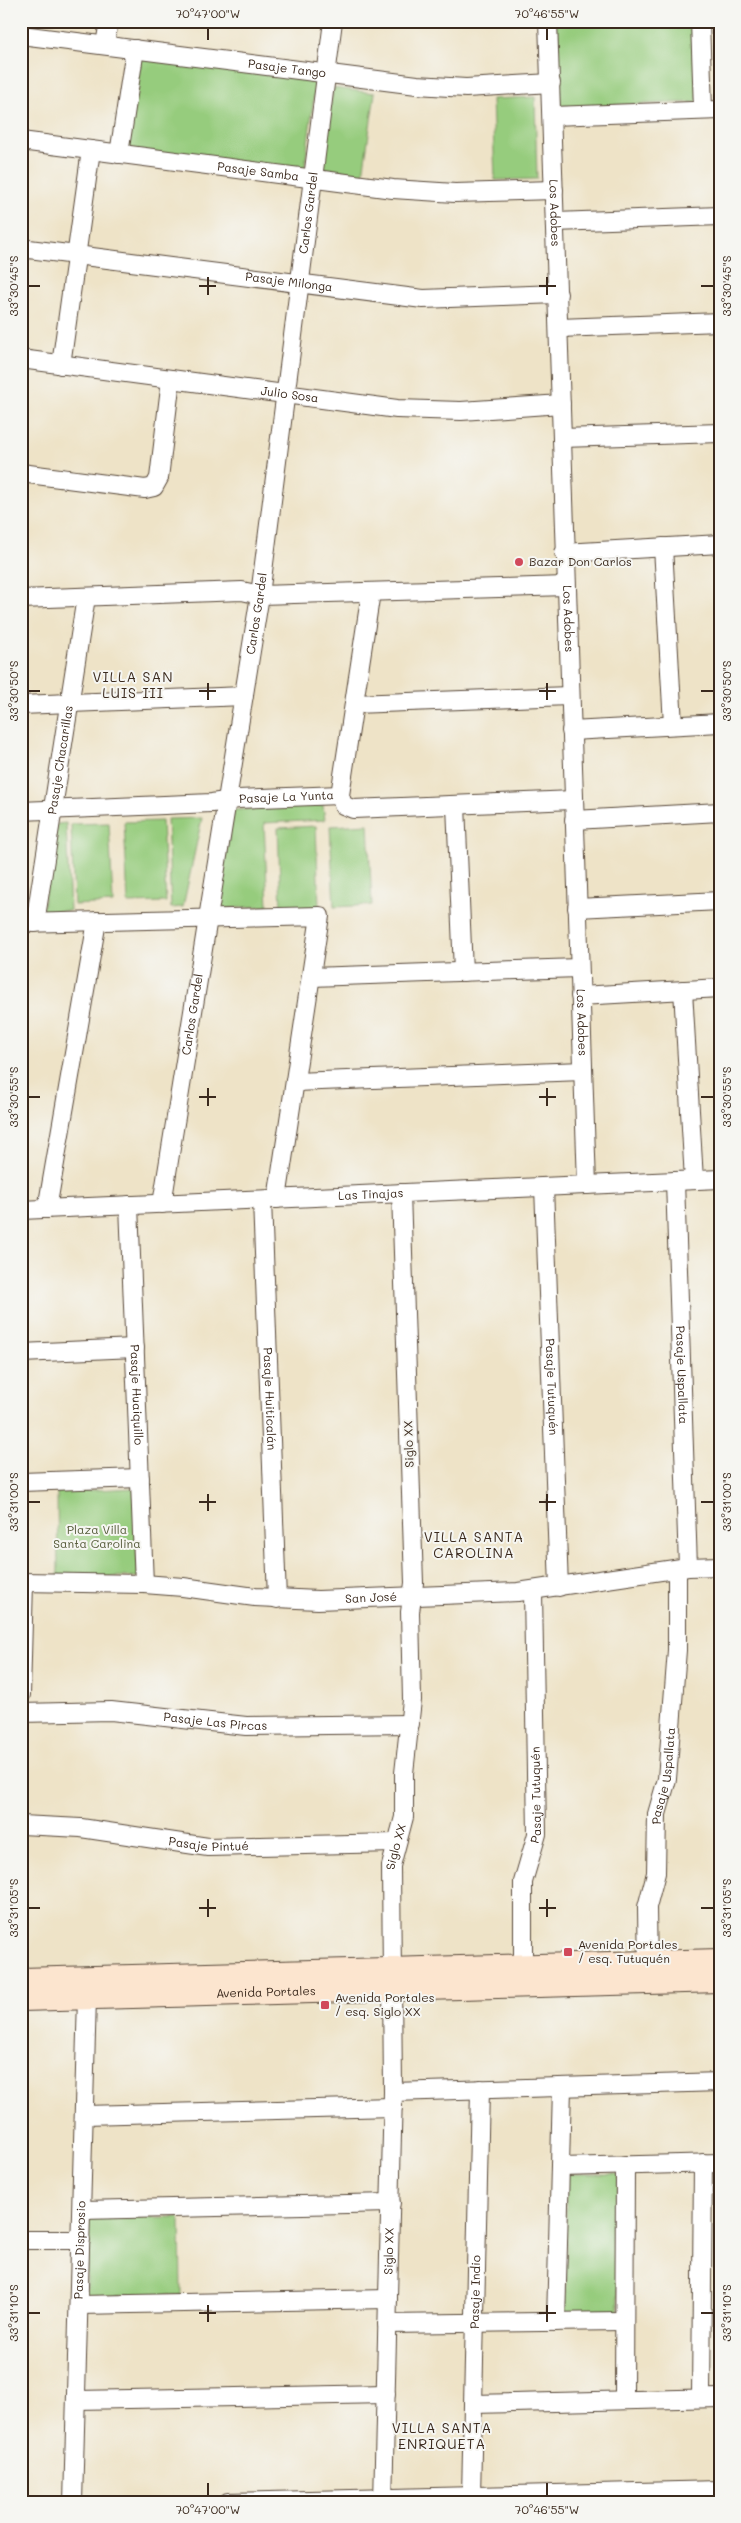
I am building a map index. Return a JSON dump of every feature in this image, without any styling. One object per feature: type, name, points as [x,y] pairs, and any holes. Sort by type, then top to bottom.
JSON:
[{"type":"main road","name":"Avenida Portales","points":[[21,1980],[393,1979],[648,1973],[720,1961]]},
{"type":"main road","name":"Avenida Portales","points":[[21,1999],[87,1997],[393,1979],[523,1967],[648,1973],[720,1980]]},
{"type":"street","points":[[106,45],[108,21]]},
{"type":"street","name":"Carlos Gardel","points":[[162,1204],[260,595],[333,21]]},
{"type":"street","name":"Los Adobes","points":[[548,21],[586,1185]]},
{"type":"street","points":[[552,116],[711,110],[700,21]]},
{"type":"street","name":"Pasaje Tango","points":[[21,35],[326,75],[447,88],[551,83]]},
{"type":"street","points":[[119,154],[135,49]]},
{"type":"street","name":"Pasaje Samba","points":[[21,141],[423,192],[554,190]]},
{"type":"street","points":[[62,365],[91,150]]},
{"type":"street","points":[[556,222],[720,216]]},
{"type":"street","name":"Pasaje Milonga","points":[[21,248],[299,285],[423,299],[558,294]]},
{"type":"street","points":[[559,328],[720,322]]},
{"type":"street","name":"Julio Sosa","points":[[21,360],[419,411],[461,411],[561,404]]},
{"type":"street","points":[[21,473],[145,489],[154,487],[158,478],[172,379]]},
{"type":"street","points":[[562,438],[720,433]]},
{"type":"street","points":[[564,553],[720,544]]},
{"type":"street","points":[[663,547],[673,725]]},
{"type":"street","points":[[21,599],[242,591],[260,595],[566,586]]},
{"type":"street","points":[[340,795],[371,592]]},
{"type":"street","name":"Pasaje Chacarillas","points":[[28,923],[53,810],[86,597]]},
{"type":"street","points":[[21,705],[244,696]]},
{"type":"street","points":[[354,704],[569,696]]},
{"type":"street","points":[[571,731],[720,723]]},
{"type":"street","name":"Pasaje La Yunta","points":[[21,811],[340,795],[343,805],[353,809],[573,800]]},
{"type":"street","points":[[456,805],[463,972]]},
{"type":"street","points":[[574,820],[720,812]]},
{"type":"street","points":[[577,908],[720,901]]},
{"type":"street","name":"Pasaje Huiticalán","points":[[208,917],[320,916],[295,1082],[270,1199],[277,1599]]},
{"type":"street","points":[[28,923],[208,917]]},
{"type":"street","points":[[46,1209],[97,920]]},
{"type":"street","points":[[311,977],[579,968]]},
{"type":"street","points":[[580,996],[720,988]]},
{"type":"street","points":[[683,990],[694,1180]]},
{"type":"street","points":[[295,1082],[583,1071]]},
{"type":"street","name":"Las Tinajas","points":[[21,1210],[720,1179]]},
{"type":"street","name":"Pasaje Uspallata","points":[[648,1973],[647,1907],[656,1873],[657,1814],[667,1779],[683,1568],[674,1181]]},
{"type":"street","name":"Pasaje Tutuquén","points":[[544,1187],[559,1587]]},
{"type":"street","name":"Siglo XX","points":[[383,2500],[393,2099],[391,1866],[404,1817],[404,1773],[412,1700],[410,1612],[414,1583],[401,1193]]},
{"type":"street","name":"Pasaje Huaiquillo","points":[[129,1206],[144,1584]]},
{"type":"street","points":[[21,1353],[135,1348]]},
{"type":"street","points":[[21,1482],[140,1478]]},
{"type":"street","name":"San José","points":[[23,1582],[144,1584],[277,1599],[318,1600],[533,1590],[683,1568],[720,1566]]},
{"type":"street","points":[[21,1695],[23,1582]]},
{"type":"street","name":"Pasaje Tutuquén","points":[[523,1967],[523,1882],[537,1834],[533,1590]]},
{"type":"street","name":"Pasaje Las Pircas","points":[[21,1713],[111,1710],[246,1726],[410,1724]]},
{"type":"street","name":"Pasaje Pintué","points":[[21,1825],[81,1828],[208,1848],[396,1843]]},
{"type":"street","name":"Pasaje Disprosio","points":[[73,2502],[87,1997]]},
{"type":"street","points":[[84,2116],[393,2099],[480,2090],[720,2082]]},
{"type":"street","points":[[556,2322],[562,2087]]},
{"type":"street","name":"Pasaje Indio","points":[[471,2496],[480,2090]]},
{"type":"street","points":[[560,2167],[712,2163],[701,2398]]},
{"type":"street","points":[[624,2400],[625,2165]]},
{"type":"street","points":[[82,2210],[391,2203]]},
{"type":"street","points":[[21,2240],[81,2240]]},
{"type":"street","points":[[79,2305],[388,2299]]},
{"type":"street","points":[[388,2324],[624,2321]]},
{"type":"street","points":[[76,2400],[386,2394]]},
{"type":"street","points":[[473,2404],[720,2398]]},
{"type":"street","points":[[228,2502],[383,2500],[471,2496],[508,2498],[711,2494]]},
{"type":"green space","points":[[556,21],[693,21],[698,102],[560,107]]},
{"type":"green space","points":[[139,57],[316,81],[304,173],[127,149]]},
{"type":"green space","points":[[333,88],[375,93],[363,174],[322,168]]},
{"type":"green space","points":[[535,97],[537,179],[495,180],[492,99]]},
{"type":"green space","points":[[323,805],[325,820],[264,823],[268,906],[216,909],[234,810]]},
{"type":"green space","points":[[202,818],[183,907],[171,908],[167,819]]},
{"type":"green space","points":[[162,821],[166,902],[128,903],[124,822]]},
{"type":"green space","points":[[66,823],[70,911],[42,911],[57,824]]},
{"type":"green space","points":[[109,823],[113,903],[74,905],[71,824]]},
{"type":"green space","points":[[368,824],[372,905],[334,907],[330,826]]},
{"type":"green space","points":[[316,826],[319,907],[281,909],[278,828]]},
{"type":"green space","name":"Plaza Villa Santa Carolina","points":[[134,1488],[138,1577],[58,1576],[57,1492]]},
{"type":"green space","points":[[566,2174],[618,2174],[618,2313],[566,2313]]},
{"type":"green space","points":[[180,2217],[181,2295],[87,2296],[86,2218]]},
{"type":"place","name":"Bazar Don Carlos","points":[[519,562]]},
{"type":"place","name":"Avenida Portales / esq. Tutuquén","points":[[568,1952]]},
{"type":"place","name":"Avenida Portales / esq. Siglo XX","points":[[325,2005]]},
{"type":"district","name":"VILLA SAN LUIS III","points":[[133,686]]},
{"type":"district","name":"VILLA SANTA CAROLINA","points":[[474,1545]]},
{"type":"district","name":"VILLA SANTA ENRIQUETA","points":[[442,2436]]}]
